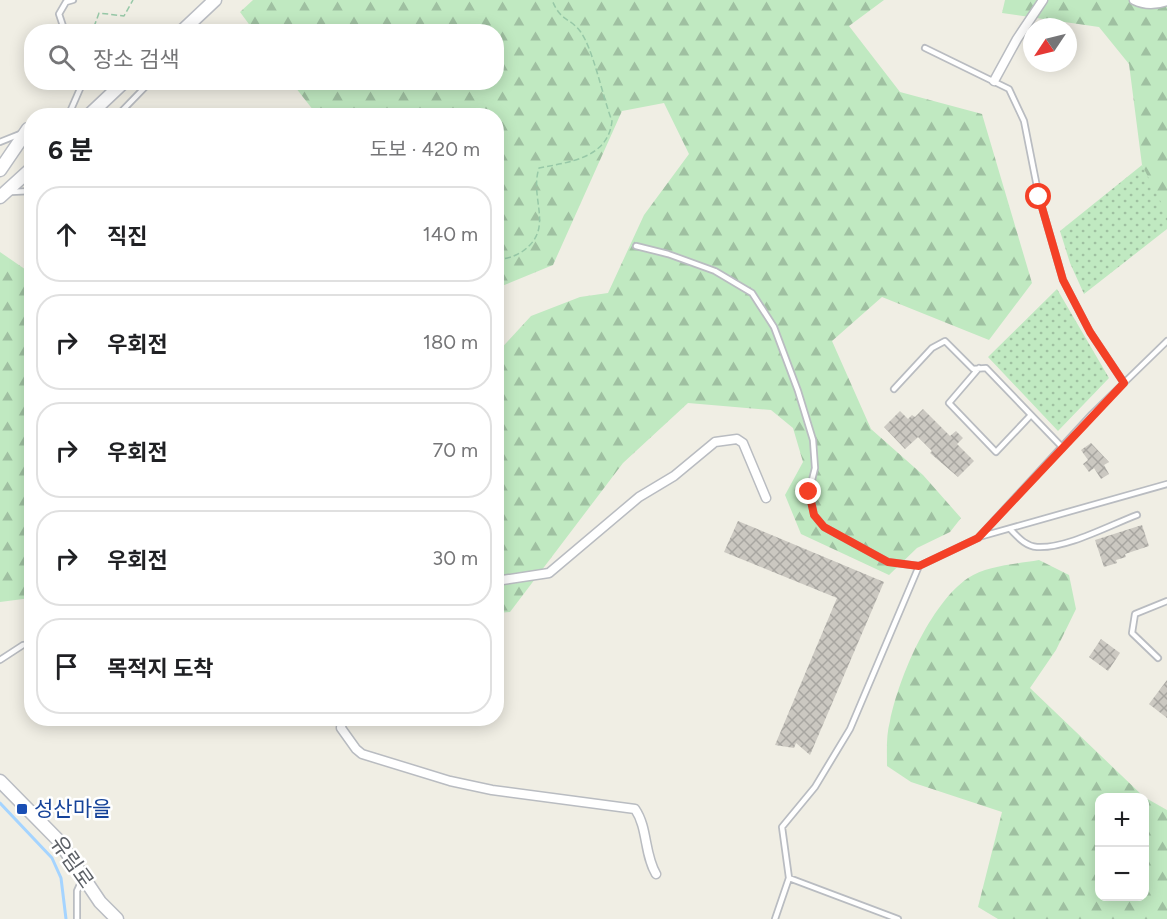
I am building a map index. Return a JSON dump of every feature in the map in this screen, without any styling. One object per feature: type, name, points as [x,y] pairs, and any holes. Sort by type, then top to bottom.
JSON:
[{"type":"main road","points":[[189,24],[215,0]]},
{"type":"main road","points":[[96,108],[116,90]]},
{"type":"main road","points":[[0,170],[24,136]]},
{"type":"main road","points":[[3,195],[24,175]]},
{"type":"main road","name":"유림로","points":[[2,789],[59,842],[100,902],[117,919]]},
{"type":"street","points":[[994,81],[1043,0]]},
{"type":"street","points":[[1134,0],[1141,3],[1159,4],[1167,1]]},
{"type":"street","points":[[504,580],[549,573],[639,497],[674,476],[715,442],[737,439],[743,443],[766,498]]},
{"type":"street","points":[[341,726],[356,749],[379,760],[492,790],[635,809],[642,822],[648,861],[656,874]]},
{"type":"lane","points":[[62,24],[59,14],[66,2],[73,0]]},
{"type":"lane","points":[[925,48],[1010,89],[1024,121],[1039,197],[1063,280],[1090,332],[1124,383]]},
{"type":"lane","points":[[72,108],[80,90]]},
{"type":"lane","points":[[125,108],[142,90]]},
{"type":"lane","points":[[0,142],[24,131]]},
{"type":"lane","points":[[3,195],[24,192]]},
{"type":"lane","points":[[636,246],[668,254],[715,271],[752,293],[774,327],[798,391],[813,440],[815,468],[809,492],[814,515],[824,527],[888,562],[919,566],[978,538],[1167,484]]},
{"type":"lane","points":[[894,389],[932,348],[945,341],[973,369],[986,368],[1062,447]]},
{"type":"lane","points":[[978,538],[1062,447],[1167,341]]},
{"type":"lane","points":[[979,368],[949,403],[996,452],[1031,415]]},
{"type":"lane","points":[[1010,529],[1021,541],[1036,547],[1058,545],[1137,515]]},
{"type":"lane","points":[[775,919],[789,878],[782,827],[815,787],[850,729],[919,566]]},
{"type":"lane","points":[[1158,658],[1132,633],[1135,614],[1167,601]]},
{"type":"lane","points":[[0,660],[24,645]]},
{"type":"lane","points":[[77,919],[77,891],[82,878]]},
{"type":"lane","points":[[789,878],[898,919]]},
{"type":"path","points":[[95,24],[99,14],[124,16],[133,0]]},
{"type":"path","points":[[504,257],[519,254],[534,243],[540,230],[535,182],[539,168],[586,157],[597,150],[611,132],[612,120],[580,30],[558,13],[552,0]]},
{"type":"green space","points":[[253,0],[884,0],[849,26],[900,92],[982,114],[1032,283],[989,340],[882,297],[832,341],[871,429],[923,475],[961,518],[950,532],[917,548],[889,575],[801,534],[785,495],[803,462],[793,428],[771,410],[688,403],[623,463],[510,612],[504,612],[504,345],[531,316],[580,297],[608,293],[644,215],[689,154],[664,103],[622,111],[553,265],[504,285],[504,108],[312,108],[297,90],[504,90],[504,24],[249,24],[240,12]]},
{"type":"green space","points":[[1005,0],[1167,0],[1167,214],[1142,165],[1129,64],[1099,27],[1077,24],[1077,18],[1037,18],[1002,13]]},
{"type":"green space","points":[[1142,165],[1167,206],[1167,229],[1084,294],[1070,263],[1060,231]]},
{"type":"green space","points":[[0,252],[24,268],[24,599],[0,602]]},
{"type":"green space","points":[[1057,289],[1109,378],[1058,431],[988,357]]},
{"type":"green space","points":[[1039,560],[1069,575],[1076,609],[1056,650],[1030,688],[1140,793],[1095,793],[1095,901],[1149,901],[1149,800],[1167,810],[1167,919],[998,919],[978,907],[1002,812],[911,782],[887,766],[887,743],[894,703],[909,663],[929,623],[954,590],[968,578],[984,570]]},
{"type":"building","points":[[923,409],[950,436],[956,431],[963,438],[957,444],[974,461],[958,477],[930,453],[932,451],[918,437],[905,449],[884,427],[900,411],[908,419],[912,415],[915,417]]},
{"type":"building","points":[[1091,443],[1109,462],[1104,465],[1109,474],[1101,479],[1094,468],[1089,472],[1083,464],[1088,460],[1081,450]]},
{"type":"building","points":[[738,521],[884,582],[810,755],[796,743],[794,748],[775,745],[837,598],[724,552]]},
{"type":"building","points":[[1142,525],[1149,546],[1125,554],[1126,557],[1116,560],[1117,563],[1104,567],[1095,540]]},
{"type":"building","points":[[1101,639],[1120,653],[1108,671],[1089,657]]},
{"type":"building","points":[[1167,680],[1167,718],[1149,704]]},
{"type":"waterway","points":[[0,803],[52,858],[61,878],[66,919]]},
{"type":"place","name":"성산마을","points":[[22,809]]},
{"type":"route","points":[[809,492],[814,515],[824,527],[888,562],[919,566],[978,538],[1092,414],[1124,383],[1090,332],[1063,280],[1039,197]]}]
